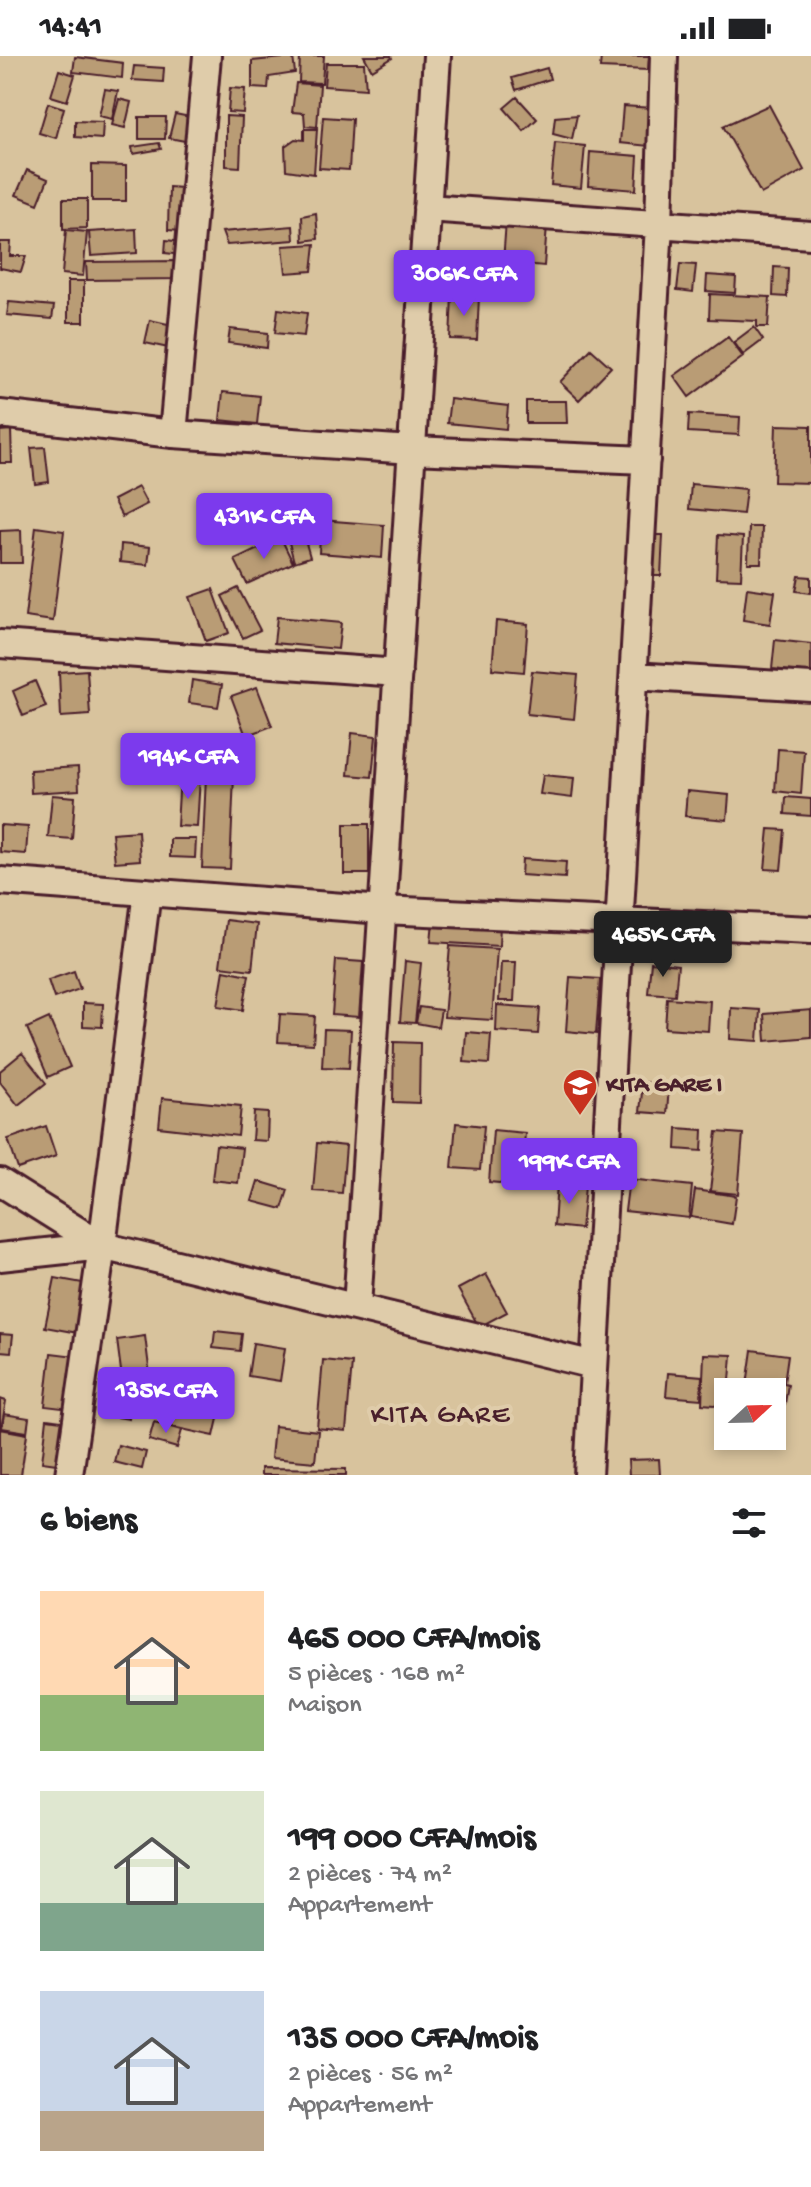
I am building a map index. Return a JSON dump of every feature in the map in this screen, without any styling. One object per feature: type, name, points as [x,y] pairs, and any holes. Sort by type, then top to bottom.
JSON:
[{"type":"street","points":[[173,434],[207,56]]},
{"type":"street","points":[[357,1307],[437,56]]},
{"type":"street","points":[[588,1475],[659,224],[664,56]]},
{"type":"street","points":[[427,208],[811,235]]},
{"type":"street","points":[[0,414],[173,434],[412,450],[646,460]]},
{"type":"street","points":[[0,644],[398,673]]},
{"type":"street","points":[[634,676],[811,687]]},
{"type":"street","points":[[0,881],[383,910],[811,930]]},
{"type":"street","points":[[69,1475],[147,892]]},
{"type":"street","points":[[0,1182],[102,1246],[594,1365]]},
{"type":"street","points":[[0,1257],[102,1246]]},
{"type":"building","points":[[300,56],[324,56],[322,83],[299,82]]},
{"type":"building","points":[[364,56],[391,56],[392,58],[372,70]]},
{"type":"building","points":[[601,56],[649,56],[648,70],[600,68]]},
{"type":"building","points":[[75,57],[123,63],[122,78],[73,72]]},
{"type":"building","points":[[293,57],[295,73],[269,77],[268,89],[252,88],[252,61]]},
{"type":"building","points":[[326,63],[364,63],[366,89],[324,86]]},
{"type":"building","points":[[134,66],[164,68],[163,82],[132,80]]},
{"type":"building","points":[[547,68],[550,79],[516,90],[512,78]]},
{"type":"building","points":[[59,70],[75,75],[67,101],[51,96]]},
{"type":"building","points":[[296,83],[320,85],[317,127],[305,126],[304,113],[292,112]]},
{"type":"building","points":[[230,88],[245,89],[243,113],[228,112]]},
{"type":"building","points":[[105,89],[118,91],[112,119],[99,116]]},
{"type":"building","points":[[517,97],[537,119],[524,131],[504,108]]},
{"type":"building","points":[[119,99],[131,102],[125,128],[112,125]]},
{"type":"building","points":[[48,103],[64,108],[56,138],[39,133]]},
{"type":"building","points":[[769,105],[804,170],[761,194],[723,126]]},
{"type":"building","points":[[623,106],[652,108],[649,146],[620,143]]},
{"type":"building","points":[[175,114],[190,117],[185,141],[169,138]]},
{"type":"building","points":[[577,115],[572,139],[553,134],[555,117]]},
{"type":"building","points":[[226,116],[242,117],[240,167],[226,166]]},
{"type":"building","points":[[139,117],[166,117],[165,139],[139,139]]},
{"type":"building","points":[[323,117],[352,119],[349,170],[319,168]]},
{"type":"building","points":[[75,121],[103,122],[102,139],[75,137]]},
{"type":"building","points":[[304,129],[317,129],[314,174],[286,170],[285,146],[295,139],[304,140]]},
{"type":"building","points":[[159,143],[161,149],[133,154],[132,147]]},
{"type":"building","points":[[555,143],[585,146],[581,188],[551,185]]},
{"type":"building","points":[[590,152],[638,156],[636,190],[588,186]]},
{"type":"building","points":[[92,165],[126,166],[126,201],[92,201]]},
{"type":"building","points":[[27,170],[48,179],[38,204],[16,195]]},
{"type":"building","points":[[169,187],[182,188],[181,231],[168,230]]},
{"type":"building","points":[[63,199],[87,199],[87,228],[63,229]]},
{"type":"building","points":[[316,213],[318,239],[303,241],[302,216]]},
{"type":"building","points":[[506,221],[547,225],[544,266],[503,262]]},
{"type":"building","points":[[293,226],[294,240],[227,245],[222,232]]},
{"type":"building","points":[[136,229],[137,253],[91,256],[89,232]]},
{"type":"building","points":[[66,230],[87,232],[83,276],[62,274]]},
{"type":"building","points":[[166,240],[182,242],[182,255],[165,253]]},
{"type":"building","points":[[0,242],[11,242],[10,256],[26,256],[21,272],[0,268]]},
{"type":"building","points":[[315,244],[312,271],[286,273],[283,246]]},
{"type":"building","points":[[178,261],[178,279],[87,280],[86,262]]},
{"type":"building","points":[[680,264],[696,265],[693,292],[677,290]]},
{"type":"building","points":[[774,267],[788,268],[787,297],[773,296]]},
{"type":"building","points":[[707,275],[736,277],[735,293],[706,291]]},
{"type":"building","points":[[68,281],[84,281],[84,322],[68,322]]},
{"type":"building","points":[[710,294],[770,297],[768,327],[757,327],[757,321],[709,319]]},
{"type":"building","points":[[452,295],[479,296],[477,340],[450,339]]},
{"type":"building","points":[[9,302],[54,306],[52,319],[7,315]]},
{"type":"building","points":[[278,309],[307,313],[304,336],[275,333]]},
{"type":"building","points":[[150,320],[177,326],[173,349],[145,343]]},
{"type":"building","points":[[754,327],[763,340],[743,355],[734,342]]},
{"type":"building","points":[[230,329],[268,333],[267,348],[228,343]]},
{"type":"building","points":[[728,337],[743,357],[689,397],[674,376]]},
{"type":"building","points":[[591,349],[611,367],[579,400],[560,382]]},
{"type":"building","points":[[223,392],[260,396],[257,424],[220,420]]},
{"type":"building","points":[[450,399],[508,406],[506,429],[447,423]]},
{"type":"building","points":[[526,401],[566,401],[567,423],[526,423]]},
{"type":"building","points":[[689,414],[740,417],[739,435],[688,432]]},
{"type":"building","points":[[776,425],[811,426],[811,483],[774,482]]},
{"type":"building","points":[[11,430],[12,463],[0,463],[0,431]]},
{"type":"building","points":[[45,447],[49,482],[35,484],[31,448]]},
{"type":"building","points":[[691,484],[746,489],[743,514],[689,509]]},
{"type":"building","points":[[138,487],[147,504],[122,517],[113,500]]},
{"type":"building","points":[[299,519],[310,557],[294,562],[284,523]]},
{"type":"building","points":[[321,520],[384,525],[382,558],[319,553]]},
{"type":"building","points":[[36,527],[64,531],[53,621],[25,617]]},
{"type":"building","points":[[749,527],[762,527],[761,563],[748,563]]},
{"type":"building","points":[[21,530],[22,563],[0,563],[0,531]]},
{"type":"building","points":[[653,535],[663,535],[661,576],[652,576]]},
{"type":"building","points":[[718,535],[743,537],[741,579],[716,578]]},
{"type":"building","points":[[281,538],[293,563],[247,584],[235,560]]},
{"type":"building","points":[[121,544],[150,547],[148,565],[120,562]]},
{"type":"building","points":[[799,576],[811,577],[811,593],[796,591]]},
{"type":"building","points":[[238,588],[260,630],[243,638],[222,596]]},
{"type":"building","points":[[747,588],[775,592],[770,624],[743,620]]},
{"type":"building","points":[[213,589],[229,633],[206,641],[190,597]]},
{"type":"building","points":[[277,617],[341,623],[338,649],[274,643]]},
{"type":"building","points":[[496,621],[528,624],[524,672],[492,669]]},
{"type":"building","points":[[775,640],[811,644],[811,673],[772,669]]},
{"type":"building","points":[[87,670],[90,715],[61,717],[59,672]]},
{"type":"building","points":[[532,671],[578,675],[574,719],[527,714]]},
{"type":"building","points":[[192,680],[222,685],[218,707],[189,703]]},
{"type":"building","points":[[35,681],[46,707],[23,716],[13,691]]},
{"type":"building","points":[[257,687],[272,726],[246,736],[231,696]]},
{"type":"building","points":[[352,733],[376,736],[372,777],[348,775]]},
{"type":"building","points":[[778,749],[804,751],[801,794],[775,791]]},
{"type":"building","points":[[78,767],[79,790],[31,793],[30,770]]},
{"type":"building","points":[[180,775],[200,777],[197,827],[177,826]]},
{"type":"building","points":[[206,775],[234,776],[230,869],[202,868]]},
{"type":"building","points":[[543,775],[574,778],[572,798],[540,794]]},
{"type":"building","points":[[687,791],[729,795],[727,820],[685,816]]},
{"type":"building","points":[[52,795],[75,797],[72,839],[48,837]]},
{"type":"building","points":[[786,797],[811,799],[811,816],[785,814]]},
{"type":"building","points":[[344,824],[369,824],[369,874],[344,874]]},
{"type":"building","points":[[0,825],[28,827],[26,854],[0,852]]},
{"type":"building","points":[[769,829],[785,830],[781,870],[765,869]]},
{"type":"building","points":[[138,831],[140,860],[115,862],[112,833]]},
{"type":"building","points":[[170,839],[196,839],[195,858],[170,857]]},
{"type":"building","points":[[522,859],[566,862],[565,878],[521,875]]},
{"type":"building","points":[[226,920],[257,924],[252,970],[220,966]]},
{"type":"building","points":[[433,921],[500,925],[499,946],[431,942]]},
{"type":"building","points":[[450,946],[497,949],[492,1020],[444,1017]]},
{"type":"building","points":[[336,960],[363,962],[359,1017],[332,1015]]},
{"type":"building","points":[[405,961],[421,963],[415,1023],[400,1022]]},
{"type":"building","points":[[501,962],[516,962],[514,1001],[499,1001]]},
{"type":"building","points":[[651,962],[678,965],[675,995],[648,993]]},
{"type":"building","points":[[224,970],[249,975],[243,1010],[218,1006]]},
{"type":"building","points":[[74,971],[80,989],[54,998],[48,980]]},
{"type":"building","points":[[570,977],[600,979],[596,1034],[566,1031]]},
{"type":"building","points":[[667,998],[710,1001],[708,1031],[665,1028]]},
{"type":"building","points":[[83,1003],[103,1004],[102,1027],[83,1026]]},
{"type":"building","points":[[497,1005],[540,1008],[538,1034],[496,1031]]},
{"type":"building","points":[[419,1007],[441,1010],[438,1027],[416,1023]]},
{"type":"building","points":[[731,1008],[760,1010],[758,1041],[730,1039]]},
{"type":"building","points":[[811,1010],[811,1037],[766,1041],[764,1014]]},
{"type":"building","points":[[280,1014],[315,1016],[313,1044],[278,1042]]},
{"type":"building","points":[[49,1018],[70,1067],[48,1077],[27,1028]]},
{"type":"building","points":[[324,1029],[351,1030],[349,1068],[322,1067]]},
{"type":"building","points":[[466,1032],[491,1034],[489,1064],[464,1062]]},
{"type":"building","points":[[394,1042],[420,1043],[419,1103],[393,1102]]},
{"type":"building","points":[[22,1053],[46,1083],[18,1105],[0,1082],[0,1071]]},
{"type":"building","points":[[643,1082],[669,1085],[667,1114],[640,1112]]},
{"type":"building","points":[[162,1098],[241,1106],[238,1136],[159,1127]]},
{"type":"building","points":[[254,1112],[268,1113],[267,1141],[252,1140]]},
{"type":"building","points":[[456,1123],[484,1126],[480,1170],[452,1168]]},
{"type":"building","points":[[46,1126],[56,1156],[18,1169],[8,1139]]},
{"type":"building","points":[[677,1128],[703,1130],[702,1151],[676,1149]]},
{"type":"building","points":[[493,1130],[525,1133],[521,1185],[489,1182]]},
{"type":"building","points":[[717,1132],[743,1134],[738,1194],[710,1191]]},
{"type":"building","points":[[317,1143],[346,1146],[342,1193],[313,1191]]},
{"type":"building","points":[[216,1145],[242,1148],[238,1183],[212,1180]]},
{"type":"building","points":[[629,1179],[692,1186],[689,1218],[625,1211]]},
{"type":"building","points":[[258,1181],[288,1190],[282,1209],[252,1201]]},
{"type":"building","points":[[557,1183],[585,1186],[581,1229],[554,1226]]},
{"type":"building","points":[[695,1190],[736,1196],[732,1224],[691,1217]]},
{"type":"building","points":[[486,1274],[507,1312],[479,1327],[458,1289]]},
{"type":"building","points":[[55,1278],[88,1284],[78,1333],[45,1327]]},
{"type":"building","points":[[215,1331],[242,1334],[240,1351],[213,1348]]},
{"type":"building","points":[[0,1334],[13,1335],[11,1352],[0,1351]]},
{"type":"building","points":[[145,1336],[152,1391],[124,1394],[117,1340]]},
{"type":"building","points":[[253,1343],[285,1348],[280,1381],[248,1376]]},
{"type":"building","points":[[752,1350],[788,1355],[785,1378],[748,1378]]},
{"type":"building","points":[[51,1353],[76,1356],[70,1409],[45,1406]]},
{"type":"building","points":[[704,1354],[732,1355],[730,1378],[714,1378],[714,1405],[702,1404]]},
{"type":"building","points":[[323,1360],[352,1363],[346,1431],[317,1428]]},
{"type":"building","points":[[668,1373],[702,1376],[701,1399],[666,1396]]},
{"type":"building","points":[[108,1392],[132,1395],[129,1419],[105,1415]]},
{"type":"building","points":[[0,1399],[6,1401],[1,1429],[0,1428]]},
{"type":"building","points":[[169,1399],[220,1410],[214,1436],[163,1425]]},
{"type":"building","points":[[4,1414],[29,1418],[27,1432],[2,1428]]},
{"type":"building","points":[[47,1419],[69,1422],[64,1465],[42,1462]]},
{"type":"building","points":[[154,1422],[182,1430],[177,1448],[149,1440]]},
{"type":"building","points":[[274,1426],[318,1431],[315,1462],[271,1458]]},
{"type":"building","points":[[0,1429],[27,1434],[21,1475],[0,1475]]},
{"type":"building","points":[[118,1445],[146,1452],[142,1469],[114,1462]]},
{"type":"building","points":[[659,1459],[660,1475],[629,1475],[628,1460]]},
{"type":"building","points":[[261,1468],[346,1469],[346,1475],[261,1475]]},
{"type":"place","name":"KITA GARE I","points":[[580,1117]]},
{"type":"district","name":"KITA GARE","points":[[441,1416]]}]
